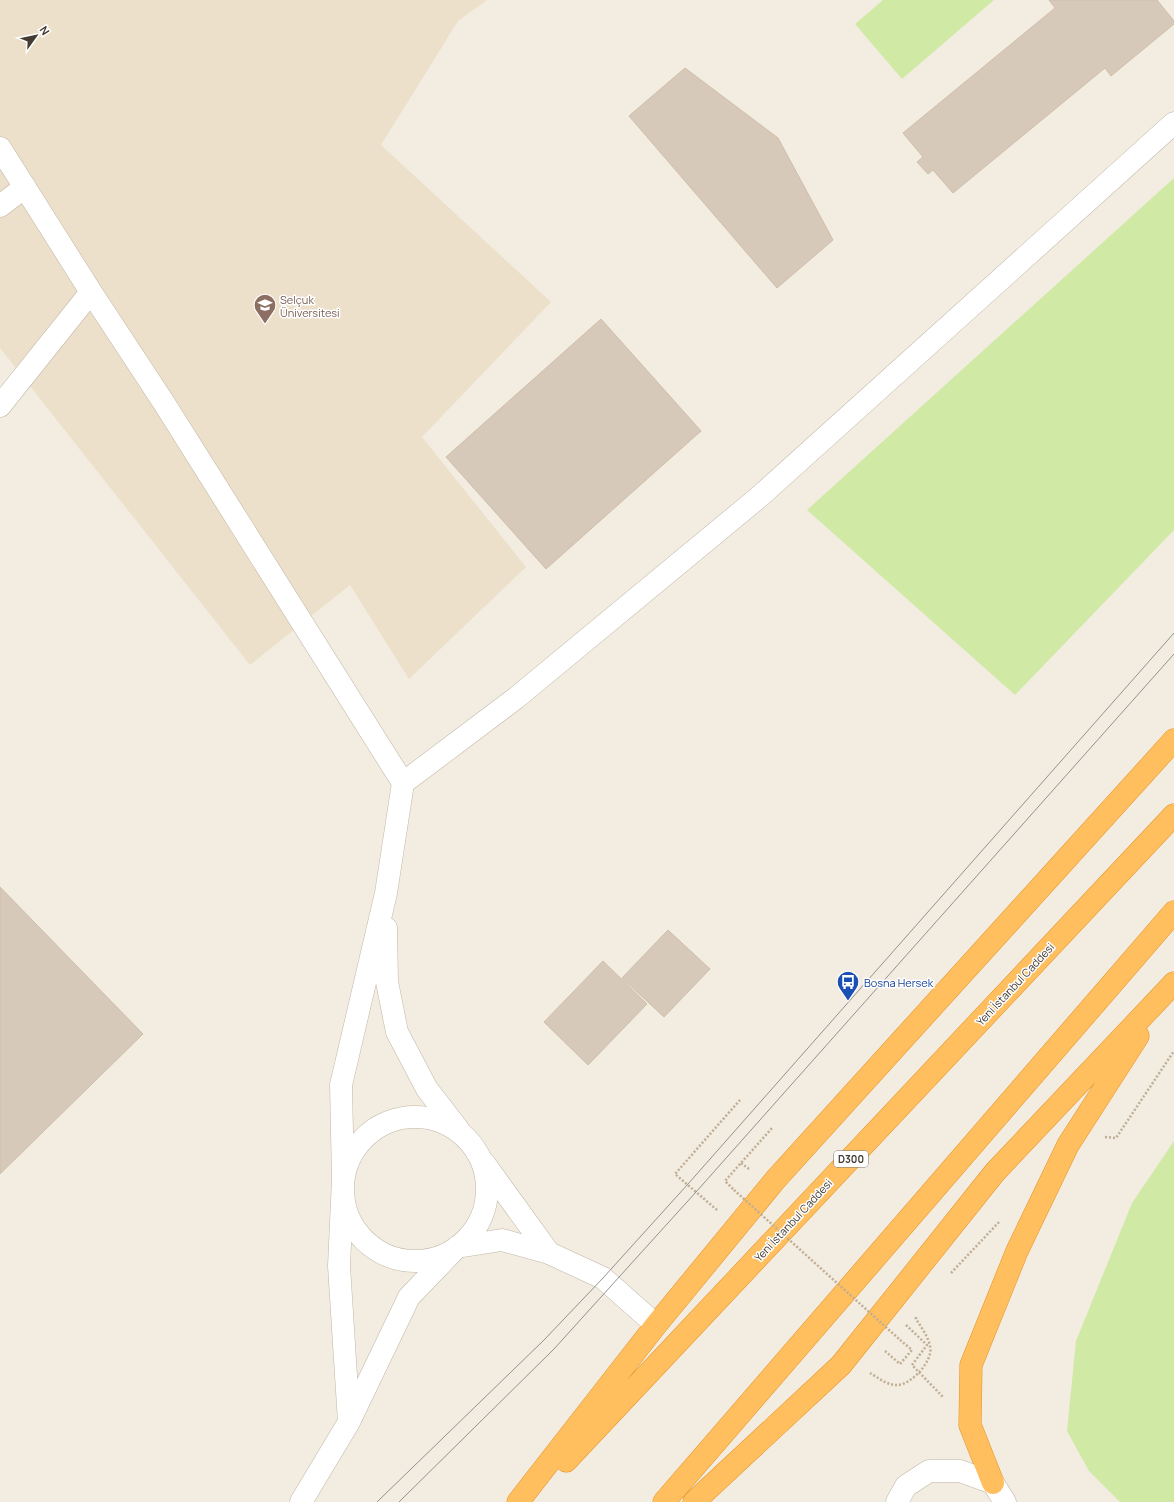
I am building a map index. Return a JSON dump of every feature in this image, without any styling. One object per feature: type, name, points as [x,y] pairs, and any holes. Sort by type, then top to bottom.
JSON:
[{"type":"highway","points":[[518,1502],[656,1325],[776,1179],[1174,740]]},
{"type":"highway","name":"Yeni İstanbul Caddesi","points":[[527,1502],[1174,815]]},
{"type":"highway","points":[[664,1502],[1174,912]]},
{"type":"highway","points":[[993,1483],[970,1425],[971,1365],[1016,1251],[1068,1145],[1170,988]]},
{"type":"highway","points":[[694,1502],[841,1365],[995,1172],[1170,988]]},
{"type":"street","points":[[403,783],[516,698],[759,497],[1174,123]]},
{"type":"street","points":[[0,148],[91,292],[164,403],[403,783],[386,893],[341,1085],[344,1203],[352,1225],[368,1244],[388,1256],[412,1261],[436,1258],[457,1247],[502,1240],[550,1253],[603,1278],[656,1325]]},
{"type":"street","points":[[0,206],[25,187]]},
{"type":"street","points":[[0,406],[91,292]]},
{"type":"street","points":[[386,893],[387,982],[397,1032],[427,1089],[476,1152],[550,1253]]},
{"type":"street","points":[[301,1502],[349,1422],[409,1297],[472,1232],[482,1214],[487,1193],[484,1172],[476,1152],[463,1136],[445,1124],[425,1117],[404,1118],[384,1123],[364,1137],[350,1156],[343,1179],[339,1266],[349,1422]]},
{"type":"street","points":[[897,1502],[906,1486],[929,1471],[960,1470],[993,1483],[1005,1502]]},
{"type":"path","points":[[1068,1145],[1104,1137],[1116,1138],[1174,1051]]},
{"type":"path","points":[[722,1215],[675,1174],[740,1100]]},
{"type":"path","points":[[772,1128],[725,1181],[912,1350],[900,1364],[882,1349]]},
{"type":"path","points":[[741,1163],[752,1172]]},
{"type":"path","points":[[737,1198],[742,1192]]},
{"type":"path","points":[[949,1276],[1001,1220]]},
{"type":"path","points":[[868,1372],[887,1382],[898,1385],[910,1380],[920,1373],[928,1359],[931,1348],[928,1338],[916,1319],[917,1309]]},
{"type":"path","points":[[904,1323],[927,1345],[912,1365],[970,1425]]},
{"type":"path","points":[[890,1338],[895,1333]]},
{"type":"shaded area","name":"Selçuk Üniversitesi","points":[[0,0],[487,0],[458,21],[381,145],[551,302],[422,437],[526,567],[409,679],[350,585],[250,665],[0,348]]},
{"type":"green space","points":[[883,0],[994,0],[902,79],[855,24]]},
{"type":"green space","points":[[1174,178],[1174,530],[1015,695],[807,510]]},
{"type":"green space","points":[[1174,1141],[1174,1502],[1120,1502],[1089,1471],[1067,1431],[1076,1341],[1132,1203]]},
{"type":"building","points":[[1049,0],[1157,0],[1174,21],[1174,24],[1111,76],[1105,68],[953,193],[933,170],[928,174],[917,162],[923,157],[903,133],[1055,8]]},
{"type":"building","points":[[685,68],[778,138],[833,240],[777,288],[629,116]]},
{"type":"building","points":[[601,319],[701,431],[546,569],[446,457]]},
{"type":"building","points":[[0,887],[143,1034],[0,1174]]},
{"type":"building","points":[[668,930],[710,969],[664,1017],[622,978]]},
{"type":"building","points":[[603,961],[647,1004],[588,1065],[544,1022]]},
{"type":"tram line","points":[[377,1502],[544,1340],[603,1278],[688,1184],[1174,633]]},
{"type":"tram line","points":[[399,1502],[554,1349],[696,1192],[1174,654]]},
{"type":"place","name":"Selçuk Üniversitesi","points":[[265,324]]},
{"type":"place","name":"Bosna Hersek","points":[[848,1002]]}]
